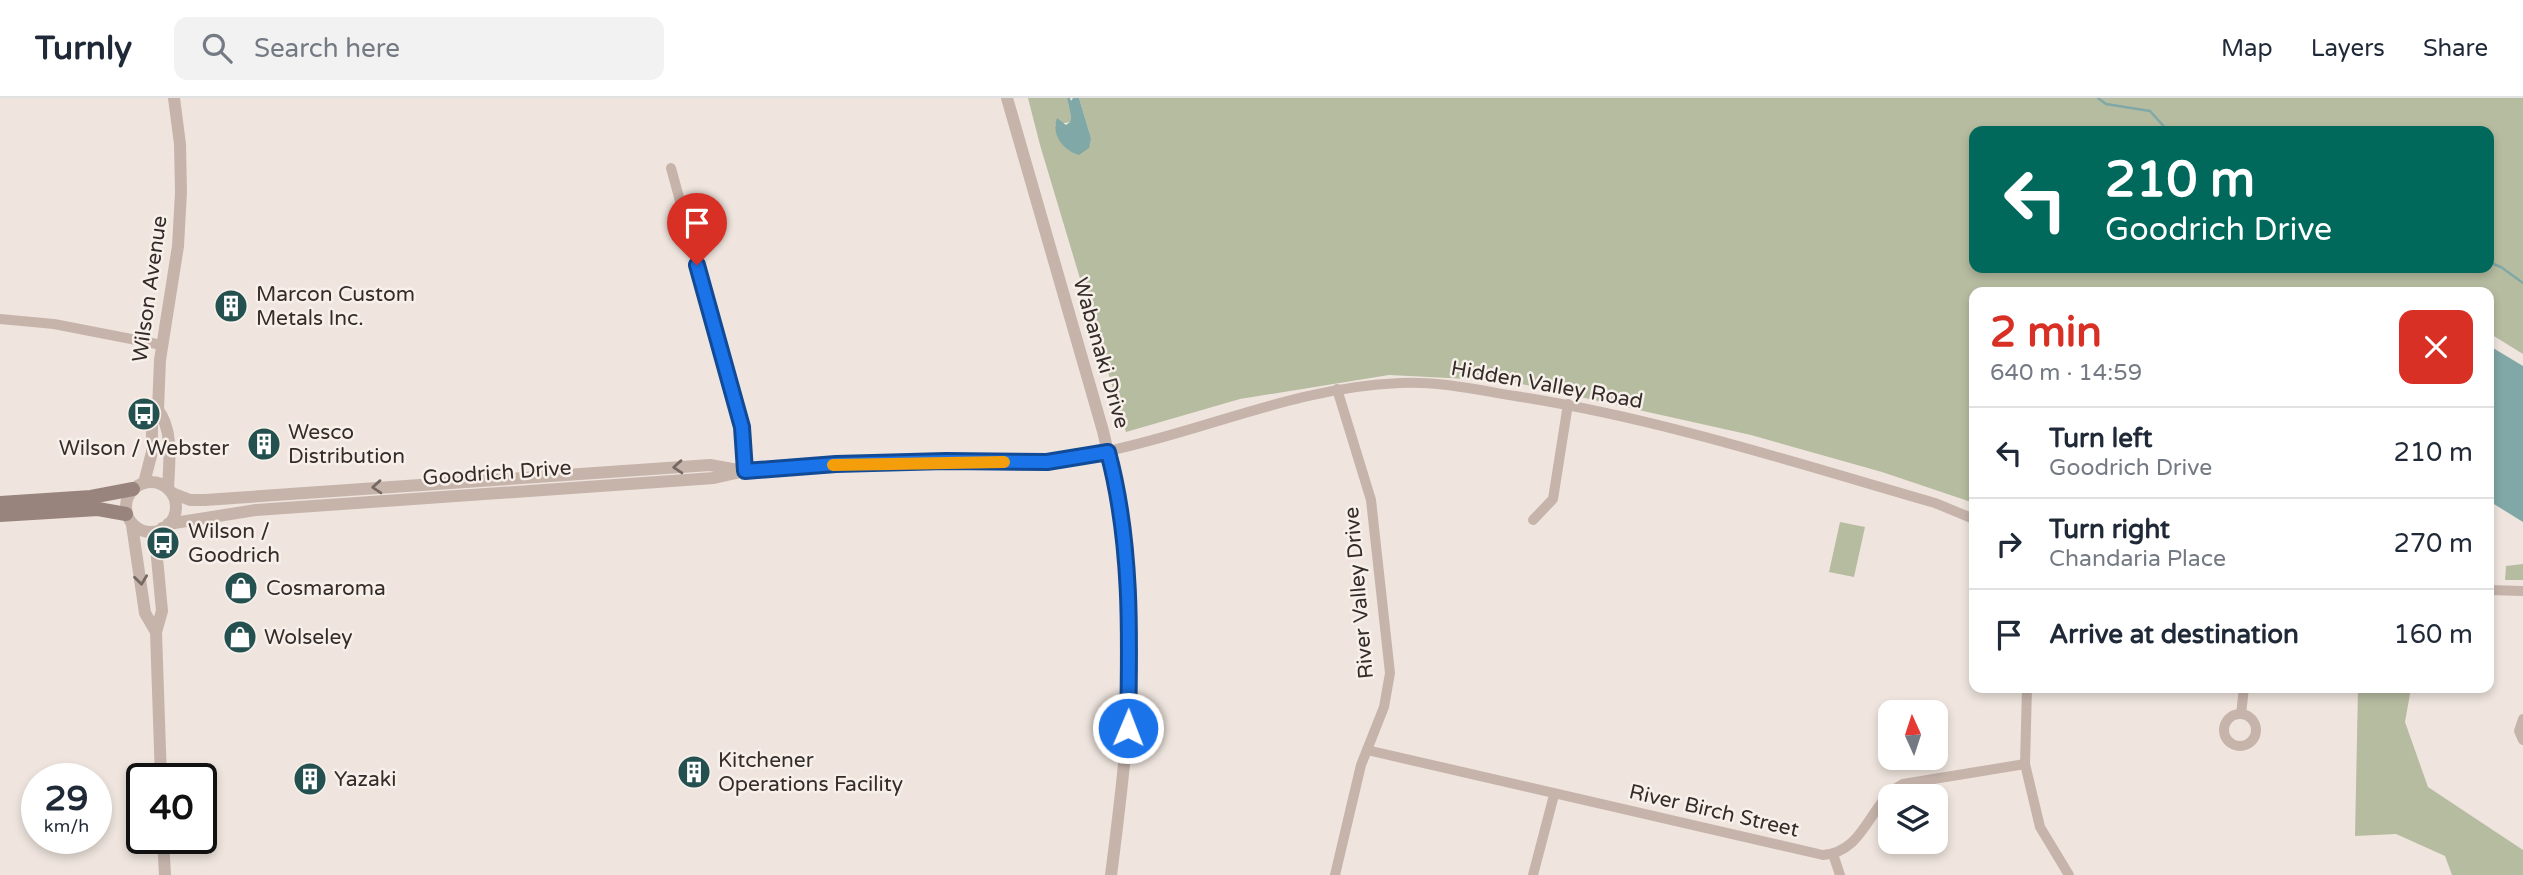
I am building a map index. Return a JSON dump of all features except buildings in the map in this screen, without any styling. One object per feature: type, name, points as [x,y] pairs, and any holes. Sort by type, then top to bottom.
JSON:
[{"type":"main road","points":[[0,503],[91,497],[139,486]]},
{"type":"main road","points":[[0,514],[84,509],[129,519]]},
{"type":"street","name":"Wilson Avenue","points":[[129,519],[125,503],[139,486],[152,452],[152,423],[158,410],[157,390],[162,345],[178,246],[180,144],[174,98]]},
{"type":"street","name":"Wabanaki Drive","points":[[1007,98],[1108,452],[1125,548],[1130,630],[1126,761],[1111,875]]},
{"type":"street","points":[[671,168],[742,427],[745,471]]},
{"type":"street","points":[[0,319],[54,324],[162,345]]},
{"type":"street","name":"Hidden Valley Road","points":[[1108,452],[1262,406],[1337,389],[1401,383],[1447,386],[1568,404],[1679,429],[1935,503],[1969,517]]},
{"type":"street","name":"River Valley Drive","points":[[1335,875],[1361,765],[1384,707],[1390,673],[1371,500],[1337,389]]},
{"type":"street","points":[[1533,520],[1553,499],[1568,404]]},
{"type":"street","points":[[158,410],[166,421],[170,491],[176,509],[156,547],[162,611],[156,632],[160,763]]},
{"type":"street","name":"Goodrich Drive","points":[[165,526],[256,510],[714,478],[745,471],[836,464],[1047,462],[1108,452]]},
{"type":"street","name":"Goodrich Drive","points":[[170,491],[190,500],[205,500],[710,465],[745,471]]},
{"type":"street","points":[[139,486],[156,482],[170,491]]},
{"type":"street","points":[[129,519],[146,531],[165,526]]},
{"type":"street","points":[[129,519],[145,613],[156,632]]},
{"type":"street","points":[[2494,590],[2523,592]]},
{"type":"street","points":[[2027,693],[2025,764],[2040,827],[2068,875]]},
{"type":"street","points":[[2241,714],[2243,693]]},
{"type":"street","points":[[2523,719],[2519,731],[2523,740]]},
{"type":"street","name":"River Birch Street","points":[[1367,750],[1814,854],[1833,854]]},
{"type":"street","points":[[1840,875],[1833,854],[1848,846],[1861,834],[1889,793],[1903,784],[2025,764]]},
{"type":"street","points":[[1533,875],[1554,795]]},
{"type":"street","points":[[164,854],[165,875]]},
{"type":"green space","points":[[1028,98],[1067,98],[1070,122],[1054,125],[1091,138],[1079,98],[2523,98],[2523,354],[2494,336],[2494,287],[1969,287],[1969,501],[1882,472],[1751,435],[1508,381],[1389,375],[1240,399],[1126,432]]},
{"type":"green space","points":[[1840,522],[1865,527],[1854,577],[1829,572]]},
{"type":"green space","points":[[2523,564],[2523,580],[2505,580],[2506,566]]},
{"type":"green space","points":[[2358,693],[2410,693],[2405,722],[2428,787],[2523,850],[2523,875],[2452,875],[2445,856],[2396,834],[2355,836]]},
{"type":"water","points":[[1067,98],[1071,101],[1073,98],[1079,98],[1091,138],[1089,148],[1079,155],[1063,146],[1057,136],[1057,118],[1066,125],[1070,122]]},
{"type":"water","points":[[2494,349],[2523,366],[2523,522],[2494,504]]},
{"type":"waterway","points":[[2098,98],[2106,104],[2150,111],[2164,126]]},
{"type":"waterway","points":[[2494,264],[2523,283]]},
{"type":"slow traffic","points":[[833,465],[1004,462]]},
{"type":"place","name":"Marcon Custom Metals Inc.","points":[[231,306]]},
{"type":"place","name":"Wilson / Webster","points":[[144,414]]},
{"type":"place","name":"Wesco Distribution","points":[[264,444]]},
{"type":"place","name":"Wilson / Goodrich","points":[[163,543]]},
{"type":"place","name":"Cosmaroma","points":[[241,588]]},
{"type":"place","name":"Wolseley","points":[[240,637]]},
{"type":"place","name":"Kitchener Operations Facility","points":[[694,772]]},
{"type":"place","name":"Yazaki","points":[[310,779]]},
{"type":"route","points":[[697,265],[742,427],[745,471],[836,464],[1047,462],[1108,452],[1125,548],[1130,630],[1128,728]]}]
